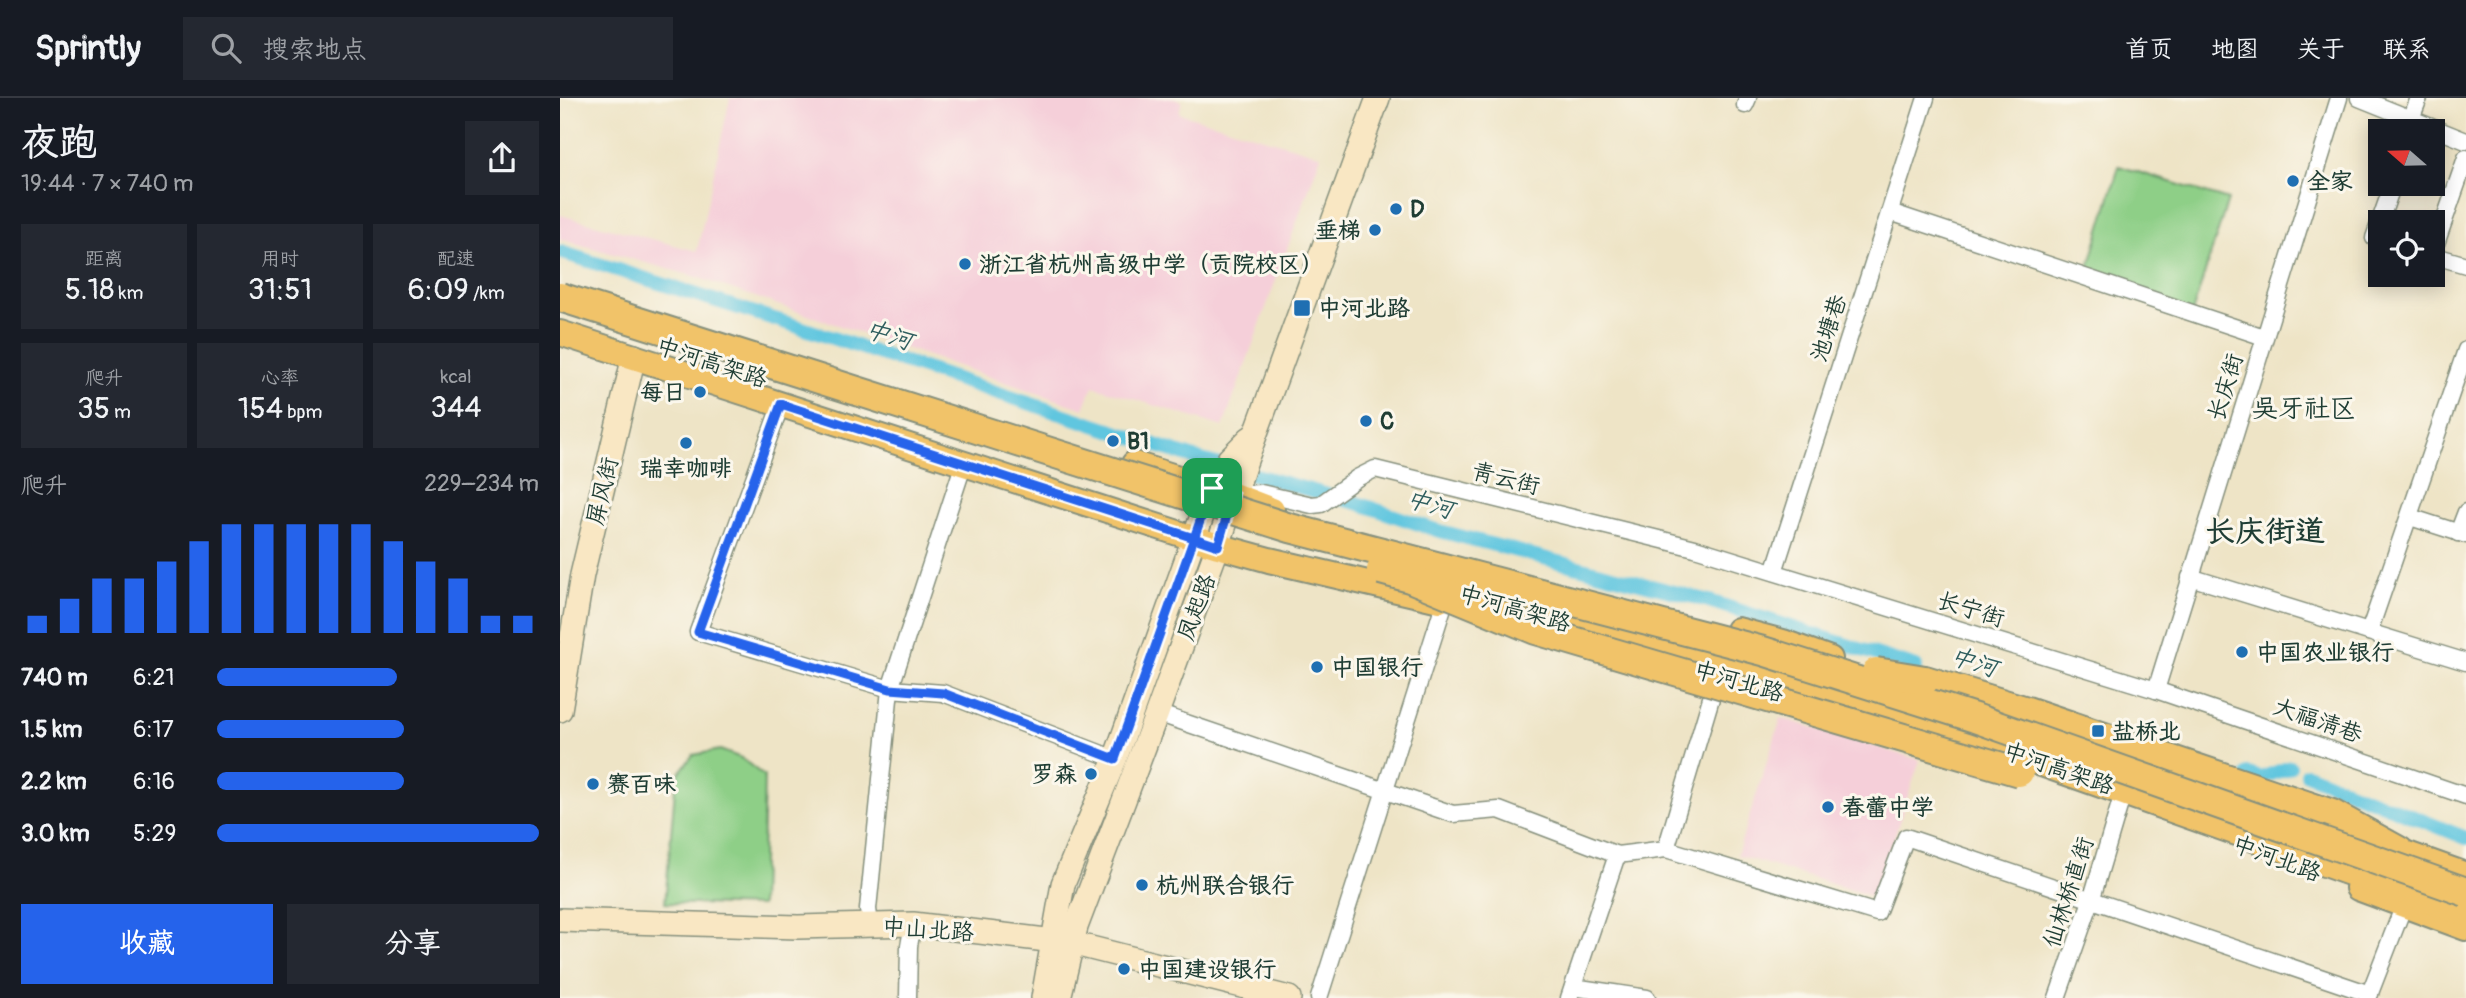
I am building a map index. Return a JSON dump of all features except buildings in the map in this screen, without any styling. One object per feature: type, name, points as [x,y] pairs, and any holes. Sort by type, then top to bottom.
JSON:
[{"type":"highway","name":"中河高架路","points":[[560,297],[1290,527],[1763,651],[1975,718],[2466,892]]},
{"type":"highway","name":"中河高架路","points":[[560,314],[1281,543],[1971,737],[2466,912]]},
{"type":"highway","points":[[1410,578],[1536,630],[2019,772],[2068,790],[2121,800]]},
{"type":"highway","points":[[1763,651],[1925,680],[2041,715],[2332,814],[2399,851]]},
{"type":"main road","name":"凤起路","points":[[1059,998],[1062,942],[1157,713],[1218,546],[1230,477],[1257,430],[1378,98]]},
{"type":"main road","name":"中河北路","points":[[560,286],[657,318],[1230,477],[1290,517],[1783,642],[1865,673],[2133,759],[2370,848],[2399,851],[2466,875]]},
{"type":"main road","name":"中河北路","points":[[560,333],[1218,546],[1522,618],[1959,743],[2022,763],[2466,928]]},
{"type":"main road","name":"屏风街","points":[[560,710],[582,575],[634,356]]},
{"type":"main road","points":[[1043,998],[1062,942],[1063,884],[1115,759],[1194,538],[1230,477]]},
{"type":"main road","name":"中山北路","points":[[560,920],[774,926],[913,925],[1062,942],[1289,998]]},
{"type":"street","name":"池塘巷","points":[[1774,572],[1926,98]]},
{"type":"street","name":"长庆街","points":[[2155,690],[2339,98]]},
{"type":"street","points":[[2359,98],[2400,119]]},
{"type":"street","points":[[2414,119],[2419,98]]},
{"type":"street","points":[[2445,134],[2465,139]]},
{"type":"street","points":[[2466,158],[2432,255],[2466,265]]},
{"type":"street","points":[[1890,212],[2264,337]]},
{"type":"street","points":[[2369,632],[2462,372],[2466,350]]},
{"type":"street","points":[[781,404],[698,632],[890,689],[943,693],[1115,759]]},
{"type":"street","points":[[870,925],[868,909],[890,689],[964,463]]},
{"type":"street","name":"青云街","points":[[1230,477],[1261,493],[1312,505],[1321,504],[1357,478],[1375,469],[1695,548],[1774,572]]},
{"type":"street","points":[[2410,517],[2462,534],[2466,512]]},
{"type":"street","name":"长宁街","points":[[1774,572],[2155,690]]},
{"type":"street","points":[[2190,578],[2466,662]]},
{"type":"street","points":[[1319,998],[1446,601]]},
{"type":"street","points":[[1666,849],[1718,676]]},
{"type":"street","name":"大福清巷","points":[[2155,690],[2466,796]]},
{"type":"street","points":[[1157,713],[1453,814],[1499,810],[1617,855],[1666,849],[1878,913],[1906,837],[2369,996],[2404,905]]},
{"type":"street","name":"仙林桥直街","points":[[2057,998],[2091,901],[2121,800]]},
{"type":"street","points":[[1617,855],[1571,993],[1647,998]]},
{"type":"street","points":[[908,998],[909,946],[913,925]]},
{"type":"shaded area","name":"浙江省杭州高级中学（贡院校区）","points":[[730,98],[1171,98],[1182,101],[1179,113],[1321,155],[1223,427],[1093,386],[1084,409],[693,276],[560,239],[560,215],[697,251]]},
{"type":"shaded area","name":"春蕾中学","points":[[1781,718],[1920,760],[1874,897],[1737,855]]},
{"type":"green space","points":[[2119,166],[2228,200],[2192,313],[2086,277]]},
{"type":"green space","points":[[720,750],[741,758],[764,776],[761,906],[665,903],[676,777],[693,755]]},
{"type":"waterway","name":"中河","points":[[560,252],[790,324],[1194,458],[1357,503],[1436,530],[1709,601],[1916,667]]},
{"type":"waterway","name":"中河","points":[[2248,774],[2261,778],[2290,767]]},
{"type":"waterway","name":"中河","points":[[2307,774],[2466,838]]},
{"type":"place","name":"全家","points":[[2293,181]]},
{"type":"place","name":"D","points":[[1396,209]]},
{"type":"place","name":"垂梯","points":[[1375,230]]},
{"type":"place","name":"浙江省杭州高级中学（贡院校区）","points":[[965,264]]},
{"type":"place","name":"中河北路","points":[[1302,308]]},
{"type":"place","name":"每日","points":[[700,392]]},
{"type":"place","name":"C","points":[[1366,421]]},
{"type":"place","name":"B1","points":[[1113,441]]},
{"type":"place","name":"瑞幸咖啡","points":[[686,443]]},
{"type":"place","name":"中国农业银行","points":[[2242,652]]},
{"type":"place","name":"中国银行","points":[[1317,667]]},
{"type":"place","name":"盐桥北","points":[[2098,731]]},
{"type":"place","name":"罗森","points":[[1091,774]]},
{"type":"place","name":"赛百味","points":[[593,784]]},
{"type":"place","name":"春蕾中学","points":[[1828,807]]},
{"type":"place","name":"杭州联合银行","points":[[1142,885]]},
{"type":"place","name":"中国建设银行","points":[[1124,969]]},
{"type":"district","name":"吴牙社区","points":[[2304,408]]},
{"type":"district","name":"长庆街道","points":[[2265,531]]},
{"type":"route","points":[[1212,488],[1194,538],[781,404],[698,632],[890,689],[943,693],[1115,759],[1194,538],[1218,546],[1233,495],[1212,488]]}]
